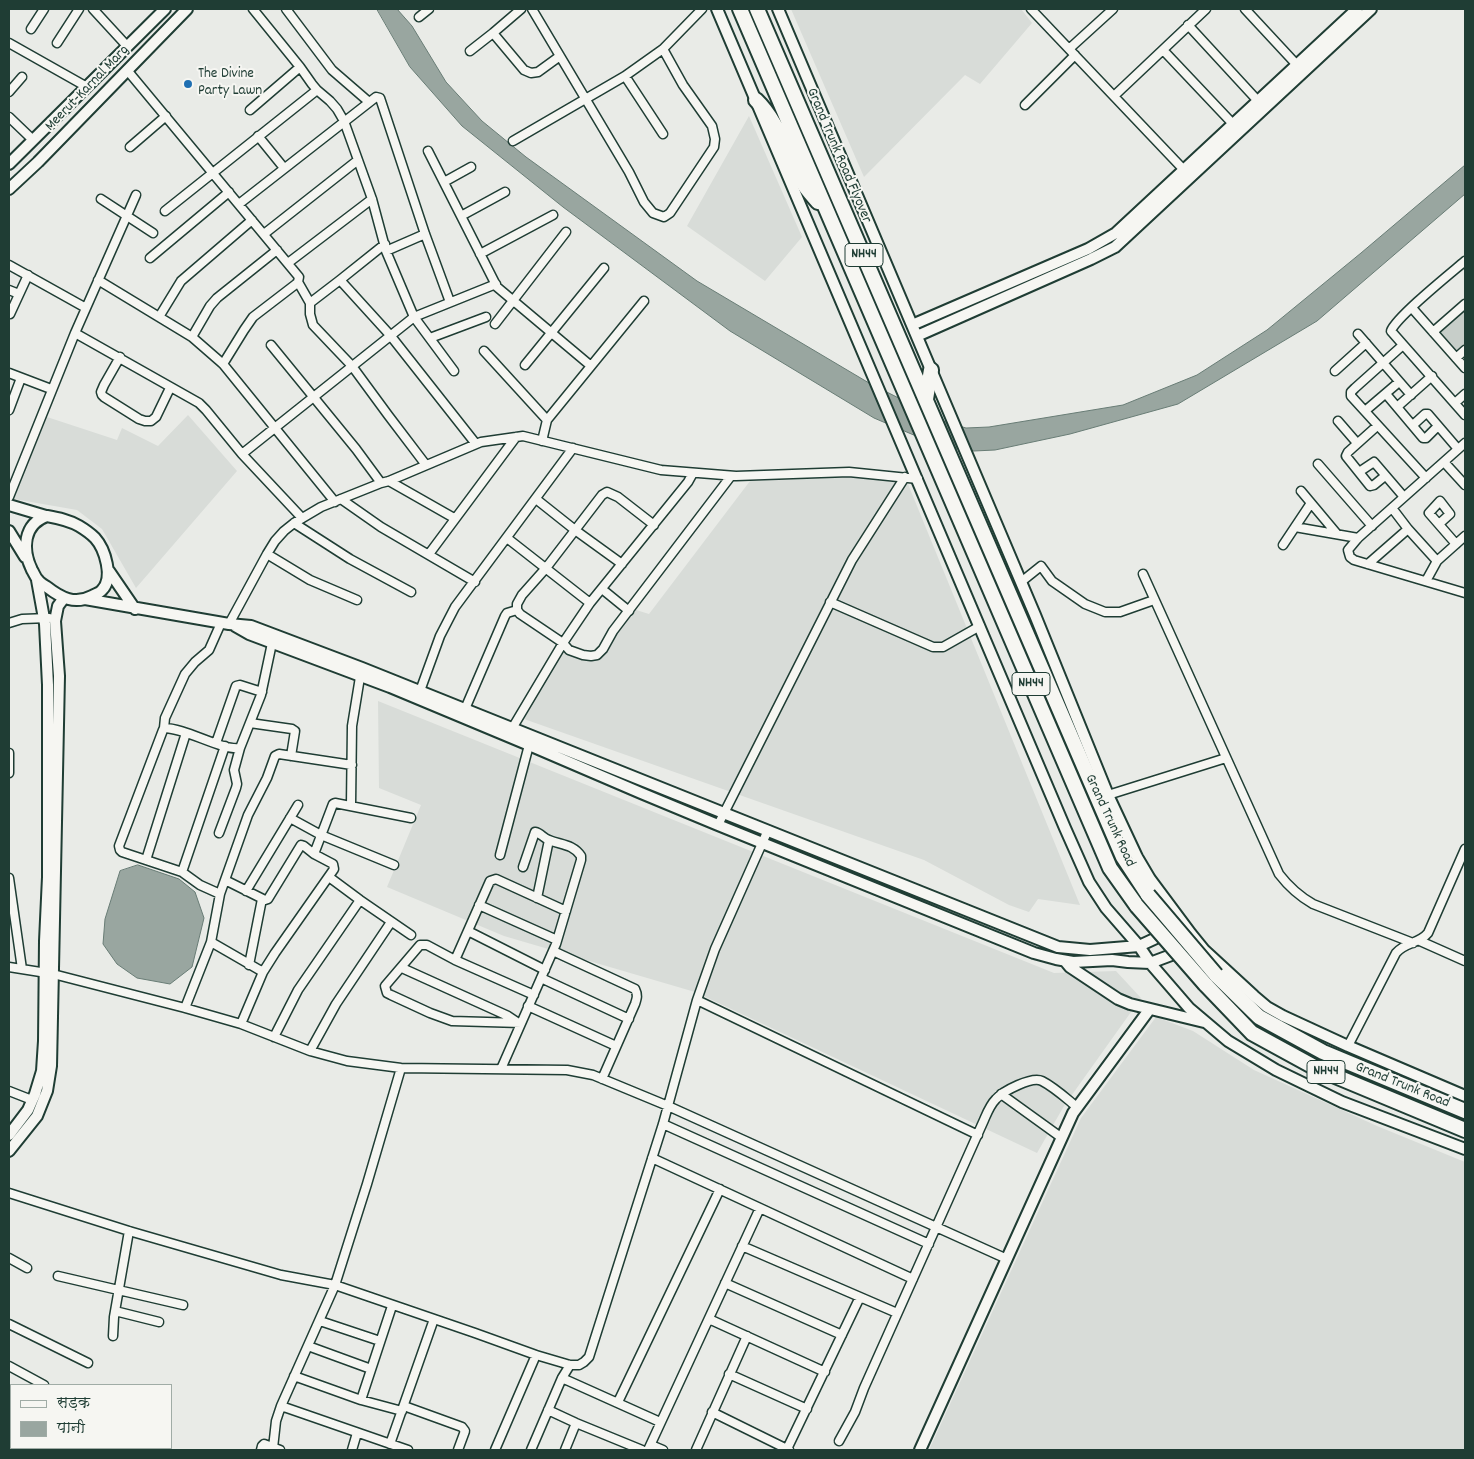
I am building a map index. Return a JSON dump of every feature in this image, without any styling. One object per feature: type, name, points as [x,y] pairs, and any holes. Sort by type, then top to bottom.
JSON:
[{"type":"highway","name":"NH44","points":[[740,9],[828,214]]},
{"type":"highway","name":"Grand Trunk Road Flyover","points":[[757,9],[926,399]]},
{"type":"highway","points":[[756,100],[764,108],[778,130],[803,184],[828,214]]},
{"type":"highway","name":"Grand Trunk Road","points":[[828,214],[1110,868],[1138,906],[1205,984],[1252,1033],[1316,1068],[1465,1130]]},
{"type":"highway","points":[[926,399],[931,370]]},
{"type":"highway","name":"Grand Trunk Road","points":[[926,399],[1123,857],[1148,895],[1216,975],[1259,1017],[1323,1052],[1465,1111]]},
{"type":"street","points":[[31,30],[44,9]]},
{"type":"street","points":[[57,43],[78,9]]},
{"type":"street","points":[[93,9],[127,46]]},
{"type":"street","name":"Meerut-Karnal Marg","points":[[9,164],[165,9]]},
{"type":"street","name":"Meerut-Karnal Marg","points":[[10,186],[38,162],[187,9]]},
{"type":"street","points":[[253,9],[317,90],[337,109],[344,121],[372,199],[385,247],[414,317],[454,371]]},
{"type":"street","points":[[286,9],[332,70],[369,102]]},
{"type":"street","points":[[419,17],[429,9]]},
{"type":"street","points":[[470,51],[521,9]]},
{"type":"street","points":[[532,9],[629,172],[644,202],[656,215],[664,217],[667,216],[714,147],[715,139],[712,126],[683,85],[663,49]]},
{"type":"street","points":[[514,142],[625,76],[663,49],[702,9]]},
{"type":"street","points":[[716,9],[1089,882],[1106,908],[1189,1008],[1228,1041],[1250,1055],[1342,1102],[1465,1149]]},
{"type":"street","points":[[778,9],[1021,582],[1108,795],[1137,857],[1150,879],[1199,944],[1221,966],[1268,1006],[1283,1016],[1348,1046],[1465,1096]]},
{"type":"street","points":[[1031,9],[1184,170]]},
{"type":"street","points":[[1025,106],[1113,9]]},
{"type":"street","points":[[1114,96],[1206,9]]},
{"type":"street","points":[[912,326],[1088,249],[1116,233],[1357,9]]},
{"type":"street","points":[[917,336],[1091,259],[1116,246],[1371,9]]},
{"type":"street","points":[[1250,10],[1296,65]]},
{"type":"street","points":[[1188,25],[1258,101]]},
{"type":"street","points":[[493,33],[524,70],[532,73],[538,72],[560,56]]},
{"type":"street","points":[[136,37],[146,50]]},
{"type":"street","points":[[9,43],[87,87]]},
{"type":"street","points":[[1163,50],[1233,124]]},
{"type":"street","points":[[250,110],[300,67]]},
{"type":"street","points":[[127,70],[298,276],[298,282],[310,303],[313,325],[352,366],[426,465]]},
{"type":"street","points":[[625,76],[663,134]]},
{"type":"street","points":[[9,92],[22,77]]},
{"type":"street","points":[[165,211],[317,90]]},
{"type":"street","points":[[239,204],[369,102],[376,97],[380,98],[425,234],[450,302]]},
{"type":"street","points":[[130,147],[166,116]]},
{"type":"street","points":[[9,117],[32,140]]},
{"type":"street","points":[[258,136],[284,168]]},
{"type":"street","points":[[428,151],[497,287],[591,366]]},
{"type":"street","points":[[264,234],[358,160]]},
{"type":"street","points":[[444,182],[471,167]]},
{"type":"street","points":[[150,258],[228,192]]},
{"type":"street","points":[[461,216],[506,192]]},
{"type":"street","points":[[9,497],[51,389],[136,195]]},
{"type":"street","points":[[101,199],[153,234]]},
{"type":"street","points":[[288,263],[372,199]]},
{"type":"street","points":[[480,254],[553,215]]},
{"type":"street","points":[[158,316],[181,281],[252,220]]},
{"type":"street","points":[[495,324],[566,232]]},
{"type":"street","points":[[310,303],[385,247],[425,234]]},
{"type":"street","points":[[192,336],[217,298],[278,250]]},
{"type":"street","points":[[1465,260],[1412,308],[1391,330],[1465,415]]},
{"type":"street","points":[[9,265],[86,308]]},
{"type":"street","points":[[525,366],[604,268]]},
{"type":"street","points":[[9,314],[28,276]]},
{"type":"street","points":[[98,280],[192,336],[223,364],[338,500],[475,582]]},
{"type":"street","points":[[340,280],[390,335],[476,444]]},
{"type":"street","points":[[223,364],[253,317],[298,282]]},
{"type":"street","points":[[242,454],[414,317],[496,284]]},
{"type":"street","points":[[9,290],[19,294]]},
{"type":"street","points":[[542,441],[547,420],[644,301]]},
{"type":"street","points":[[1433,332],[1465,304]]},
{"type":"street","points":[[1412,308],[1465,368]]},
{"type":"street","points":[[430,338],[486,318]]},
{"type":"street","points":[[75,333],[194,400],[206,410],[242,454],[302,518]]},
{"type":"street","points":[[1358,334],[1411,395]]},
{"type":"street","points":[[1335,371],[1366,343]]},
{"type":"street","points":[[271,345],[385,482],[454,518]]},
{"type":"street","points":[[1404,345],[1351,392],[1351,396],[1426,478]]},
{"type":"street","points":[[484,350],[547,420]]},
{"type":"street","points":[[1456,358],[1465,350]]},
{"type":"street","points":[[120,357],[102,389],[102,395],[111,402],[140,419],[151,421],[156,417],[170,388]]},
{"type":"street","points":[[9,373],[51,389]]},
{"type":"street","points":[[1397,407],[1432,376]]},
{"type":"street","points":[[9,410],[21,378]]},
{"type":"street","points":[[1365,411],[1399,382]]},
{"type":"street","points":[[1386,394],[1425,438],[1438,426]]},
{"type":"street","points":[[1455,403],[1465,394]]},
{"type":"street","points":[[1413,425],[1426,414],[1429,414],[1458,449]]},
{"type":"street","points":[[1338,421],[1357,443]]},
{"type":"street","points":[[1377,426],[1346,455],[1371,486],[1385,476]]},
{"type":"street","points":[[220,894],[200,885],[182,872],[122,852],[119,846],[164,728],[166,718],[186,674],[194,662],[209,650],[227,624],[275,541],[302,518],[321,507],[476,444],[523,436],[661,470],[731,476],[849,472],[918,479]]},
{"type":"street","points":[[429,554],[516,437]]},
{"type":"street","points":[[1465,443],[1358,538],[1350,546],[1348,553],[1354,560],[1465,593]]},
{"type":"street","points":[[420,691],[448,618],[573,448]]},
{"type":"street","points":[[1359,472],[1374,462],[1404,497]]},
{"type":"street","points":[[1444,462],[1465,485]]},
{"type":"street","points":[[1318,464],[1372,526]]},
{"type":"street","points":[[510,732],[563,643],[590,603],[654,525],[693,473]]},
{"type":"street","points":[[654,525],[618,497],[607,492],[602,495],[522,596],[517,604],[517,610],[520,614],[563,643],[569,650],[582,655],[597,655],[603,649],[613,631],[731,476]]},
{"type":"street","points":[[718,825],[852,560],[904,477]]},
{"type":"street","points":[[1301,491],[1337,534]]},
{"type":"street","points":[[536,499],[622,564]]},
{"type":"street","points":[[1283,545],[1311,503]]},
{"type":"street","points":[[9,505],[64,519],[79,526],[95,538],[109,571],[136,609]]},
{"type":"street","points":[[1392,508],[1437,561]]},
{"type":"street","points":[[27,560],[26,544],[30,529],[38,519],[47,516]]},
{"type":"street","points":[[294,523],[350,559],[411,592]]},
{"type":"street","points":[[1439,524],[1456,544]]},
{"type":"street","points":[[1295,527],[1358,538]]},
{"type":"street","points":[[1368,564],[1408,529]]},
{"type":"street","points":[[9,531],[38,580],[44,618],[48,684],[48,877],[44,942],[49,973],[51,1066],[47,1091],[37,1116],[9,1151]]},
{"type":"street","points":[[1426,582],[1437,561],[1465,536]]},
{"type":"street","points":[[507,538],[590,603]]},
{"type":"street","points":[[267,554],[310,580],[357,600]]},
{"type":"street","points":[[1021,582],[1041,566],[1052,581],[1085,604],[1105,612],[1120,612],[1154,600]]},
{"type":"street","points":[[85,599],[102,591],[107,582],[109,571]]},
{"type":"street","points":[[1143,574],[1272,860],[1288,886],[1313,904],[1465,961]]},
{"type":"street","points":[[38,580],[58,596],[70,600],[85,599],[227,624],[251,626],[510,732],[725,813],[1061,948],[1090,950],[1139,946],[1184,926]]},
{"type":"street","points":[[602,589],[629,611]]},
{"type":"street","points":[[9,1136],[28,1110],[42,1071],[49,973],[59,676],[56,617],[58,606],[64,598]]},
{"type":"street","points":[[830,602],[933,647],[943,647],[980,626]]},
{"type":"street","points":[[465,709],[504,616],[507,612],[517,610]]},
{"type":"street","points":[[9,623],[22,619],[56,617]]},
{"type":"street","points":[[227,624],[272,643],[420,691],[465,709],[529,744],[641,793],[1034,953],[1066,962],[1112,960],[1150,963],[1199,944]]},
{"type":"street","points":[[219,833],[236,788],[234,770],[240,748],[262,692],[272,643]]},
{"type":"street","points":[[351,806],[352,726],[361,672]]},
{"type":"street","points":[[216,743],[236,686],[240,685],[262,692]]},
{"type":"street","points":[[250,724],[292,729],[294,731],[291,756]]},
{"type":"street","points":[[164,728],[186,733],[224,746],[240,748]]},
{"type":"street","points":[[146,860],[186,733]]},
{"type":"street","points":[[500,855],[529,744]]},
{"type":"street","points":[[182,872],[224,746]]},
{"type":"street","points":[[9,753],[9,773]]},
{"type":"street","points":[[185,1008],[211,942],[220,894],[248,815],[267,778],[275,756],[279,754],[352,765]]},
{"type":"street","points":[[1108,795],[1226,758]]},
{"type":"street","points":[[314,854],[333,804],[338,803],[411,818]]},
{"type":"street","points":[[246,891],[298,805]]},
{"type":"street","points":[[290,818],[321,835],[394,865]]},
{"type":"street","points":[[9,1193],[281,1276],[335,1286],[536,1355],[570,1365],[578,1365],[589,1357],[663,1124],[697,1000],[715,949],[768,830]]},
{"type":"street","points":[[502,1069],[519,1023],[534,995],[553,951],[581,856],[570,846],[549,840],[535,832],[523,867]]},
{"type":"street","points":[[537,898],[549,840]]},
{"type":"street","points":[[225,880],[262,899],[268,899],[300,845],[334,866],[329,877],[263,972],[240,1024]]},
{"type":"street","points":[[1348,1046],[1396,953],[1400,948],[1417,942],[1424,937],[1432,926],[1465,849]]},
{"type":"street","points":[[329,877],[411,935]]},
{"type":"street","points":[[9,878],[22,969]]},
{"type":"street","points":[[455,960],[490,881],[493,879],[566,911]]},
{"type":"street","points":[[249,965],[262,899]]},
{"type":"street","points":[[274,1038],[298,990],[360,900]]},
{"type":"street","points":[[933,912],[939,900]]},
{"type":"street","points":[[480,905],[557,940]]},
{"type":"street","points":[[310,1051],[336,1004],[392,922]]},
{"type":"street","points":[[468,931],[545,970]]},
{"type":"street","points":[[211,942],[263,972]]},
{"type":"street","points":[[519,1023],[452,1021],[391,995],[385,986],[420,945],[427,944],[455,960],[534,995]]},
{"type":"street","points":[[1061,948],[1068,965],[1118,999],[1149,1010],[1205,1022]]},
{"type":"street","points":[[553,951],[635,989],[638,996],[602,1079]]},
{"type":"street","points":[[9,967],[49,973],[185,1008],[240,1024],[310,1051],[348,1061],[401,1068],[567,1070],[592,1075],[668,1106],[1007,1259]]},
{"type":"street","points":[[402,968],[508,1016],[519,1023]]},
{"type":"street","points":[[541,978],[629,1019]]},
{"type":"street","points":[[697,1000],[978,1135]]},
{"type":"street","points":[[528,1006],[616,1046]]},
{"type":"street","points":[[920,1450],[1077,1107],[1149,1010]]},
{"type":"street","points":[[261,1450],[264,1444],[276,1449],[276,1421],[294,1376],[335,1286],[401,1068]]},
{"type":"street","points":[[839,1441],[855,1412],[897,1313],[990,1108],[997,1097],[1036,1079],[1045,1083],[1077,1107]]},
{"type":"street","points":[[9,1091],[32,1100]]},
{"type":"street","points":[[1002,1094],[1062,1138]]},
{"type":"street","points":[[663,1124],[929,1244]]},
{"type":"street","points":[[652,1158],[913,1279]]},
{"type":"street","points":[[618,1402],[720,1190]]},
{"type":"street","points":[[663,1450],[649,1447],[760,1208]]},
{"type":"street","points":[[113,1336],[115,1311],[129,1230]]},
{"type":"street","points":[[742,1246],[897,1313]]},
{"type":"street","points":[[9,1258],[27,1268]]},
{"type":"street","points":[[58,1276],[183,1305]]},
{"type":"street","points":[[725,1282],[842,1335]]},
{"type":"street","points":[[712,1412],[788,1450],[860,1297]]},
{"type":"street","points":[[361,1400],[392,1306]]},
{"type":"street","points":[[115,1311],[159,1322]]},
{"type":"street","points":[[390,1444],[434,1319]]},
{"type":"street","points":[[709,1319],[824,1372]]},
{"type":"street","points":[[320,1321],[380,1341]]},
{"type":"street","points":[[9,1324],[88,1363]]},
{"type":"street","points":[[696,1450],[747,1336]]},
{"type":"street","points":[[308,1346],[370,1369]]},
{"type":"street","points":[[495,1450],[536,1355]]},
{"type":"street","points":[[531,1450],[562,1378],[570,1365]]},
{"type":"street","points":[[9,1366],[42,1384]]},
{"type":"street","points":[[729,1374],[807,1409]]},
{"type":"street","points":[[294,1376],[361,1400],[403,1408],[462,1427],[465,1431],[458,1450]]},
{"type":"street","points":[[562,1378],[660,1422]]},
{"type":"street","points":[[281,1406],[408,1450]]},
{"type":"street","points":[[548,1410],[642,1450]]},
{"type":"street","points":[[564,1450],[576,1423]]},
{"type":"street","points":[[352,1450],[357,1433]]},
{"type":"shaded area","points":[[791,9],[1021,9],[1032,23],[980,84],[965,75],[864,177]]},
{"type":"shaded area","points":[[749,116],[802,237],[765,281],[687,226]]},
{"type":"shaded area","points":[[1465,309],[1465,344],[1457,352],[1439,332]]},
{"type":"shaded area","points":[[188,415],[237,471],[136,588],[102,529],[77,510],[14,499],[47,417],[117,440],[122,428],[158,446]]},
{"type":"shaded area","points":[[856,477],[908,484],[1080,905],[1038,899],[1029,912],[1009,905],[924,860],[524,719],[560,652],[599,659],[633,609],[649,614],[750,481]]},
{"type":"shaded area","points":[[378,701],[1054,973],[1116,971],[1141,998],[1064,1106],[1037,1153],[695,992],[504,936],[387,887],[421,805],[379,788]]},
{"type":"shaded area","points":[[1156,1017],[1193,1031],[1254,1070],[1377,1126],[1465,1162],[1465,1450],[929,1450],[1081,1118]]},
{"type":"water","points":[[377,9],[397,9],[412,26],[446,82],[482,121],[526,157],[697,281],[869,383],[946,422],[966,428],[989,427],[1123,405],[1197,375],[1267,330],[1465,165],[1465,194],[1317,321],[1178,404],[1070,434],[995,450],[974,451],[937,445],[874,418],[730,331],[563,207],[462,126],[410,67]]},
{"type":"water","points":[[138,865],[179,879],[195,892],[204,918],[192,967],[170,984],[137,978],[117,964],[103,944],[105,919],[120,871]]},
{"type":"place","name":"The Divine Party Lawn","points":[[188,84]]}]
